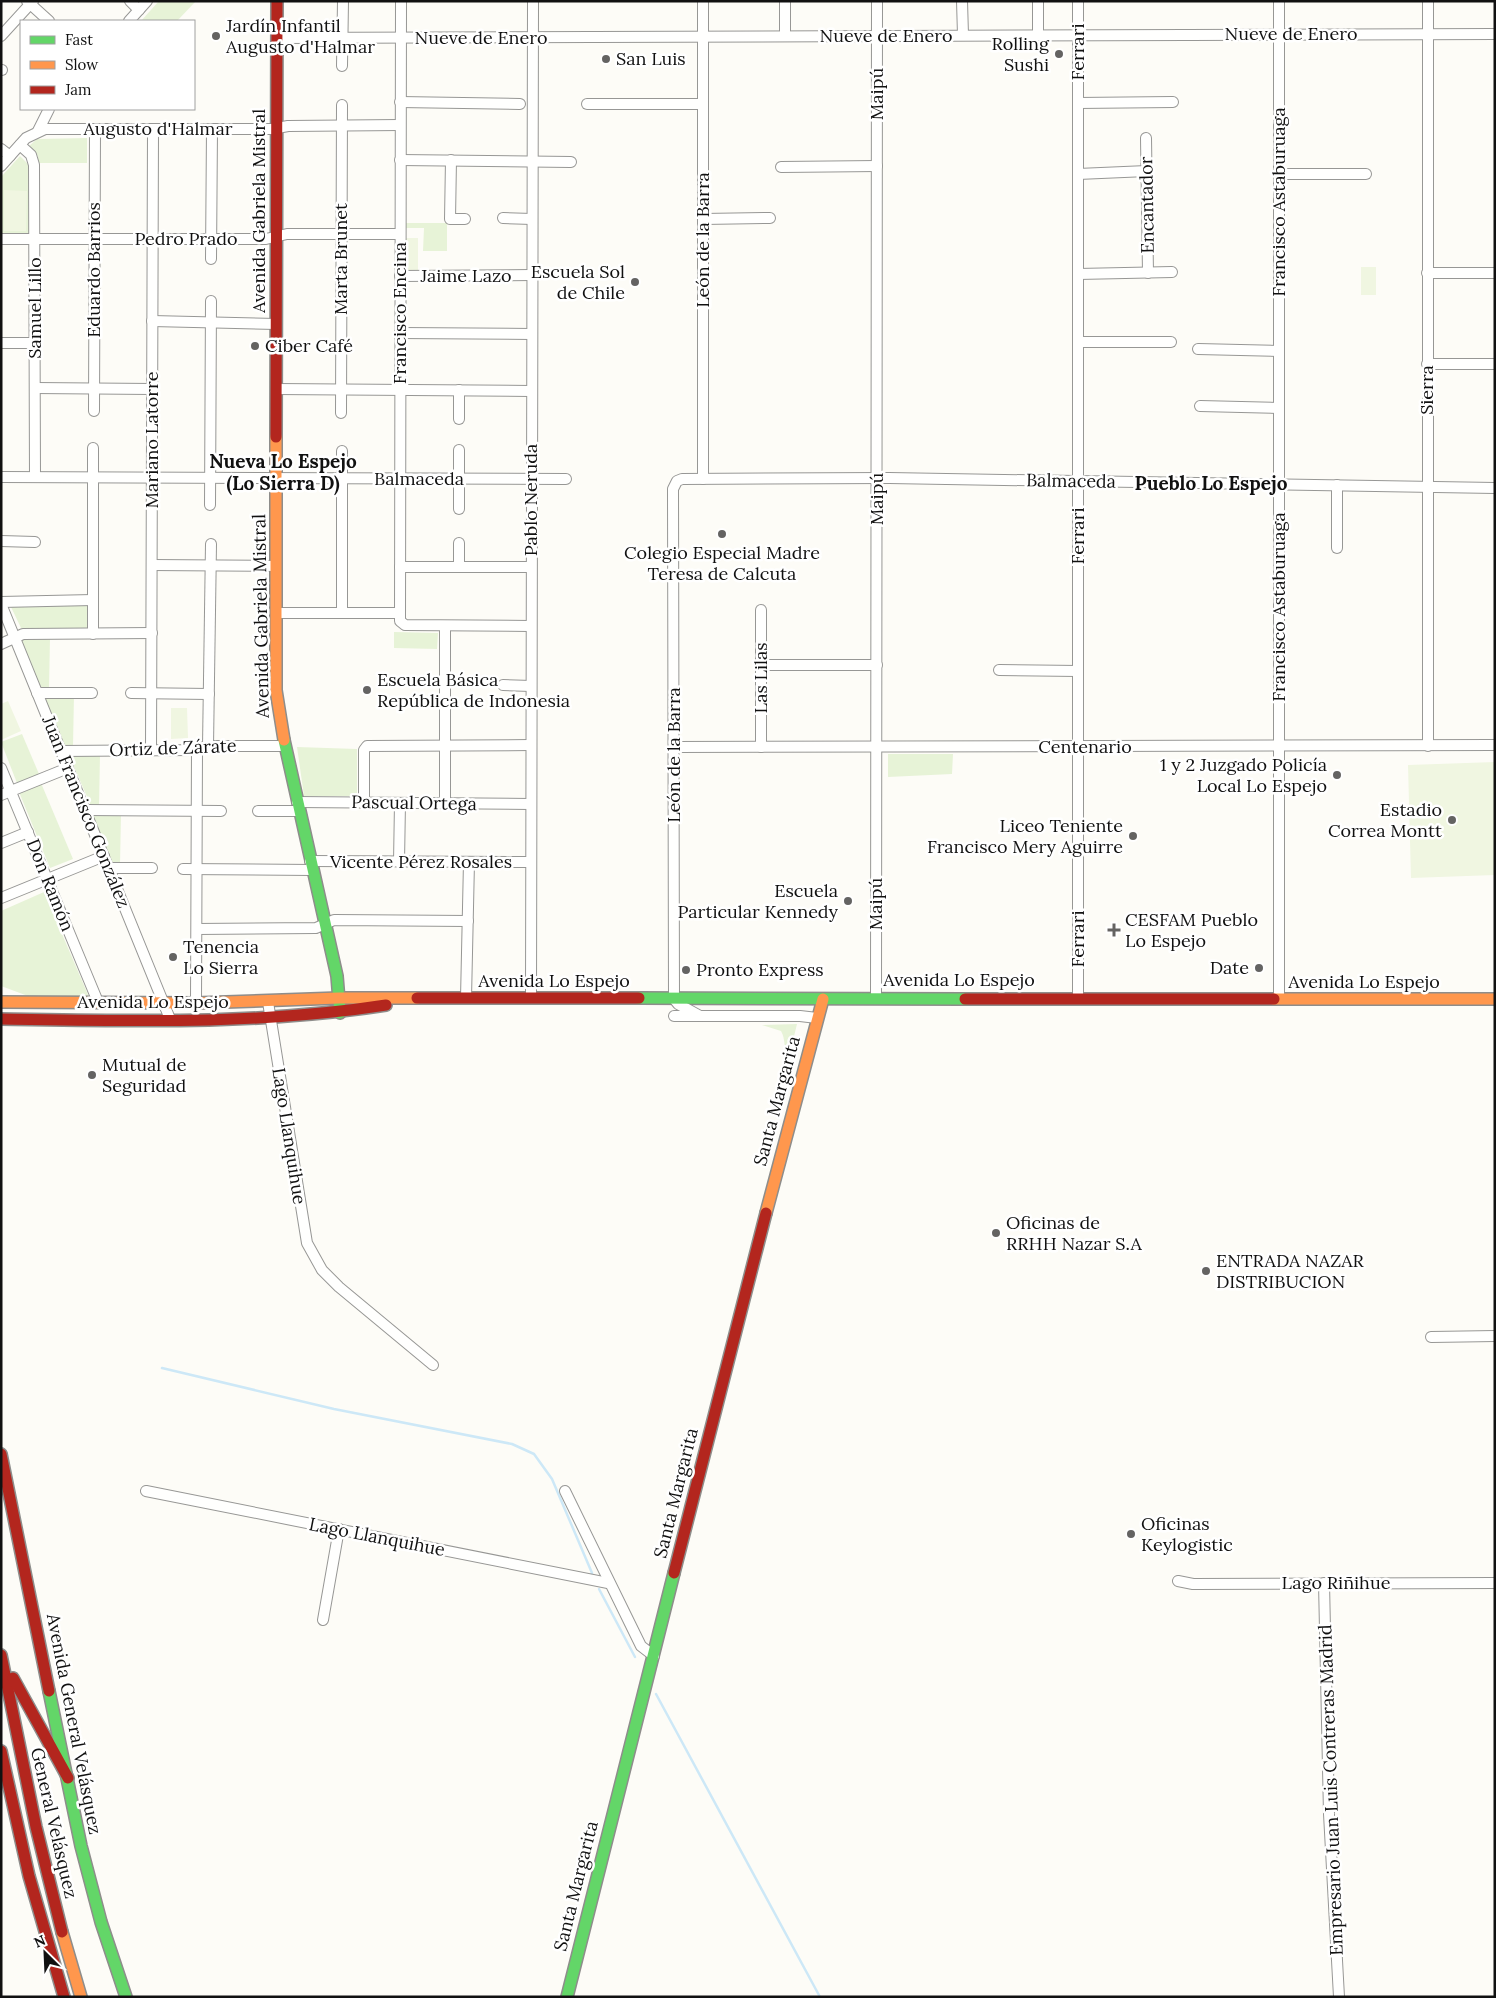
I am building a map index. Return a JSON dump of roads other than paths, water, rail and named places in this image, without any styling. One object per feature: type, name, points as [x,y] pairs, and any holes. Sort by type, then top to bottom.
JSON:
[{"type":"main road","name":"Avenida Gabriela Mistral","points":[[277,1],[276,690],[285,746],[336,976],[340,1013]]},
{"type":"main road","points":[[1,993],[21,1002]]},
{"type":"main road","name":"Avenida Lo Espejo","points":[[1,1002],[196,1003],[268,1002],[339,998],[1495,999]]},
{"type":"main road","name":"Avenida Lo Espejo","points":[[1,1019],[271,1019],[340,1013],[423,998]]},
{"type":"main road","name":"Santa Margarita","points":[[566,1997],[720,1390],[823,999]]},
{"type":"main road","points":[[44,1002],[39,1011],[44,1019]]},
{"type":"main road","name":"Avenida General Velásquez","points":[[1,1454],[81,1846],[94,1898],[126,1997]]},
{"type":"main road","points":[[1,1648],[23,1700],[53,1747],[68,1778]]},
{"type":"main road","name":"General Velásquez","points":[[1,1655],[38,1843],[82,1997]]},
{"type":"main road","name":"General Velásquez","points":[[1,1751],[22,1850],[64,1997]]},
{"type":"main road","points":[[54,1967],[57,1997]]},
{"type":"street","points":[[130,1],[139,10]]},
{"type":"street","points":[[130,20],[147,1]]},
{"type":"street","points":[[342,66],[343,1]]},
{"type":"street","name":"Francisco Encina","points":[[401,1],[400,613],[402,624],[445,626]]},
{"type":"street","name":"Pablo Neruda","points":[[531,998],[533,1]]},
{"type":"street","name":"León de la Barra","points":[[703,1],[704,479]]},
{"type":"street","points":[[784,1],[785,36]]},
{"type":"street","name":"Maipú","points":[[876,997],[877,1]]},
{"type":"street","points":[[962,1],[963,35]]},
{"type":"street","points":[[1038,1],[1038,35]]},
{"type":"street","name":"Ferrari","points":[[1078,1],[1078,998]]},
{"type":"street","name":"Francisco Astaburuaga","points":[[1279,1],[1279,999]]},
{"type":"street","name":"Sierra","points":[[1428,1],[1428,746]]},
{"type":"street","points":[[1,36],[30,2],[48,20]]},
{"type":"street","name":"Nueve de Enero","points":[[277,38],[1495,34]]},
{"type":"street","points":[[400,102],[520,104]]},
{"type":"street","name":"Ferrari","points":[[1078,103],[1173,102]]},
{"type":"street","points":[[587,104],[703,104]]},
{"type":"street","name":"Marta Brunet","points":[[341,413],[342,105]]},
{"type":"street","points":[[1,166],[20,145],[38,131],[47,110]]},
{"type":"street","name":"Augusto d'Halmar","points":[[38,131],[400,125]]},
{"type":"street","name":"Eduardo Barrios","points":[[94,411],[95,129]]},
{"type":"street","name":"Mariano Latorre","points":[[151,750],[153,129]]},
{"type":"street","points":[[211,259],[212,129]]},
{"type":"street","name":"Encantador","points":[[1146,138],[1148,273]]},
{"type":"street","name":"Samuel Lillo","points":[[20,145],[34,162],[35,477]]},
{"type":"street","points":[[1,149],[10,156]]},
{"type":"street","points":[[400,160],[570,162]]},
{"type":"street","points":[[451,160],[450,219],[465,219]]},
{"type":"street","points":[[781,167],[876,166]]},
{"type":"street","points":[[1078,174],[1147,171]]},
{"type":"street","points":[[1279,174],[1366,174]]},
{"type":"street","points":[[503,218],[532,219]]},
{"type":"street","points":[[703,219],[770,218]]},
{"type":"street","name":"Pedro Prado","points":[[1,238],[266,239],[287,234],[400,234]]},
{"type":"street","points":[[1078,274],[1172,272]]},
{"type":"street","points":[[1427,273],[1495,273]]},
{"type":"street","name":"Jaime Lazo","points":[[400,276],[532,275]]},
{"type":"street","points":[[210,505],[211,301]]},
{"type":"street","points":[[152,321],[276,324]]},
{"type":"street","points":[[400,333],[532,334]]},
{"type":"street","points":[[1,342],[35,342]]},
{"type":"street","points":[[1078,342],[1172,342]]},
{"type":"street","points":[[1198,349],[1279,351]]},
{"type":"street","points":[[1427,364],[1495,364]]},
{"type":"street","points":[[35,388],[152,389]]},
{"type":"street","points":[[276,389],[531,391]]},
{"type":"street","points":[[459,390],[459,419]]},
{"type":"street","points":[[1200,406],[1279,408]]},
{"type":"street","points":[[93,634],[94,448]]},
{"type":"street","points":[[459,450],[459,509]]},
{"type":"street","points":[[342,451],[342,613]]},
{"type":"street","name":"Balmaceda","points":[[1,477],[566,479]]},
{"type":"street","name":"Balmaceda","points":[[677,481],[704,479],[877,478],[1495,488]]},
{"type":"street","name":"León de la Barra","points":[[674,999],[673,489],[677,481]]},
{"type":"street","points":[[1337,485],[1337,548]]},
{"type":"street","points":[[1,542],[35,542]]},
{"type":"street","points":[[459,543],[459,567]]},
{"type":"street","points":[[208,746],[211,544]]},
{"type":"street","points":[[152,565],[276,566]]},
{"type":"street","points":[[400,567],[531,567]]},
{"type":"street","points":[[1,603],[93,600]]},
{"type":"street","name":"Juan Francisco González","points":[[1,603],[170,1019]]},
{"type":"street","name":"Las Lilas","points":[[761,610],[761,747]]},
{"type":"street","points":[[276,613],[400,613]]},
{"type":"street","points":[[445,804],[445,626],[531,626]]},
{"type":"street","points":[[1,644],[23,634],[152,633]]},
{"type":"street","points":[[761,665],[877,665]]},
{"type":"street","points":[[999,670],[1078,670]]},
{"type":"street","points":[[503,685],[531,686]]},
{"type":"street","points":[[38,693],[92,693]]},
{"type":"street","points":[[131,693],[209,694]]},
{"type":"street","points":[[364,802],[364,750],[367,746],[531,745]]},
{"type":"street","name":"Centenario","points":[[675,747],[1495,745]]},
{"type":"street","name":"Ortiz de Zárate","points":[[61,750],[151,750],[197,749],[208,746],[285,746]]},
{"type":"street","points":[[196,1003],[197,749]]},
{"type":"street","name":"Don Ramón","points":[[1,768],[6,793],[28,832],[98,1002]]},
{"type":"street","points":[[6,793],[68,768]]},
{"type":"street","name":"Pascual Ortega","points":[[258,811],[364,802],[531,804]]},
{"type":"street","points":[[399,862],[400,803]]},
{"type":"street","points":[[86,810],[221,811]]},
{"type":"street","points":[[1,843],[28,832]]},
{"type":"street","points":[[1,898],[104,856]]},
{"type":"street","name":"Vicente Pérez Rosales","points":[[183,869],[399,862],[531,862]]},
{"type":"street","points":[[466,998],[469,862]]},
{"type":"street","points":[[110,868],[152,868]]},
{"type":"street","points":[[197,929],[316,928],[334,920],[468,921]]},
{"type":"street","points":[[674,999],[678,1004],[700,1016]]},
{"type":"street","name":"Lago Llanquihue","points":[[268,1002],[307,1243],[322,1270],[339,1287],[433,1365]]},
{"type":"street","points":[[674,1016],[817,1018]]},
{"type":"street","points":[[1431,1337],[1495,1336]]},
{"type":"street","name":"Lago Llanquihue","points":[[146,1491],[608,1583]]},
{"type":"street","points":[[565,1491],[608,1583],[641,1646],[654,1656]]},
{"type":"street","points":[[323,1620],[339,1529]]},
{"type":"street","name":"Lago Riñihue","points":[[1178,1581],[1193,1584],[1495,1583]]},
{"type":"street","name":"Empresario Juan Luis Contreras Madrid","points":[[1324,1583],[1329,1814],[1339,1997]]},
{"type":"waterway","points":[[162,1368],[334,1409],[512,1444],[534,1454],[552,1479],[592,1573]]},
{"type":"waterway","points":[[599,1589],[635,1657]]},
{"type":"waterway","points":[[656,1694],[820,1997]]},
{"type":"place","name":"Jardín Infantil Augusto d'Halmar","points":[[216,36]]},
{"type":"place","name":"Rolling Sushi","points":[[1059,54]]},
{"type":"place","name":"San Luis","points":[[606,59]]},
{"type":"place","name":"Escuela Sol de Chile","points":[[635,282]]},
{"type":"place","name":"Ciber Café","points":[[255,346]]},
{"type":"place","name":"Colegio Especial Madre Teresa de Calcuta","points":[[722,534]]},
{"type":"place","name":"Escuela Básica República de Indonesia","points":[[367,690]]},
{"type":"place","name":"1 y 2 Juzgado Policía Local Lo Espejo","points":[[1337,775]]},
{"type":"place","name":"Estadio Correa Montt","points":[[1452,820]]},
{"type":"place","name":"Liceo Teniente Francisco Mery Aguirre","points":[[1133,836]]},
{"type":"place","name":"Escuela Particular Kennedy","points":[[848,901]]},
{"type":"place","name":"CESFAM Pueblo Lo Espejo","points":[[1114,930]]},
{"type":"place","name":"Tenencia Lo Sierra","points":[[173,957]]},
{"type":"place","name":"Date","points":[[1259,968]]},
{"type":"place","name":"Pronto Express","points":[[686,970]]},
{"type":"place","name":"Mutual de Seguridad","points":[[92,1075]]},
{"type":"place","name":"Oficinas de RRHH Nazar S.A","points":[[996,1233]]},
{"type":"place","name":"ENTRADA NAZAR DISTRIBUCION","points":[[1206,1271]]},
{"type":"place","name":"Oficinas Keylogistic","points":[[1131,1534]]},
{"type":"district","name":"Nueva Lo Espejo (Lo Sierra D)","points":[[283,472]]},
{"type":"district","name":"Pueblo Lo Espejo","points":[[1211,483]]}]
